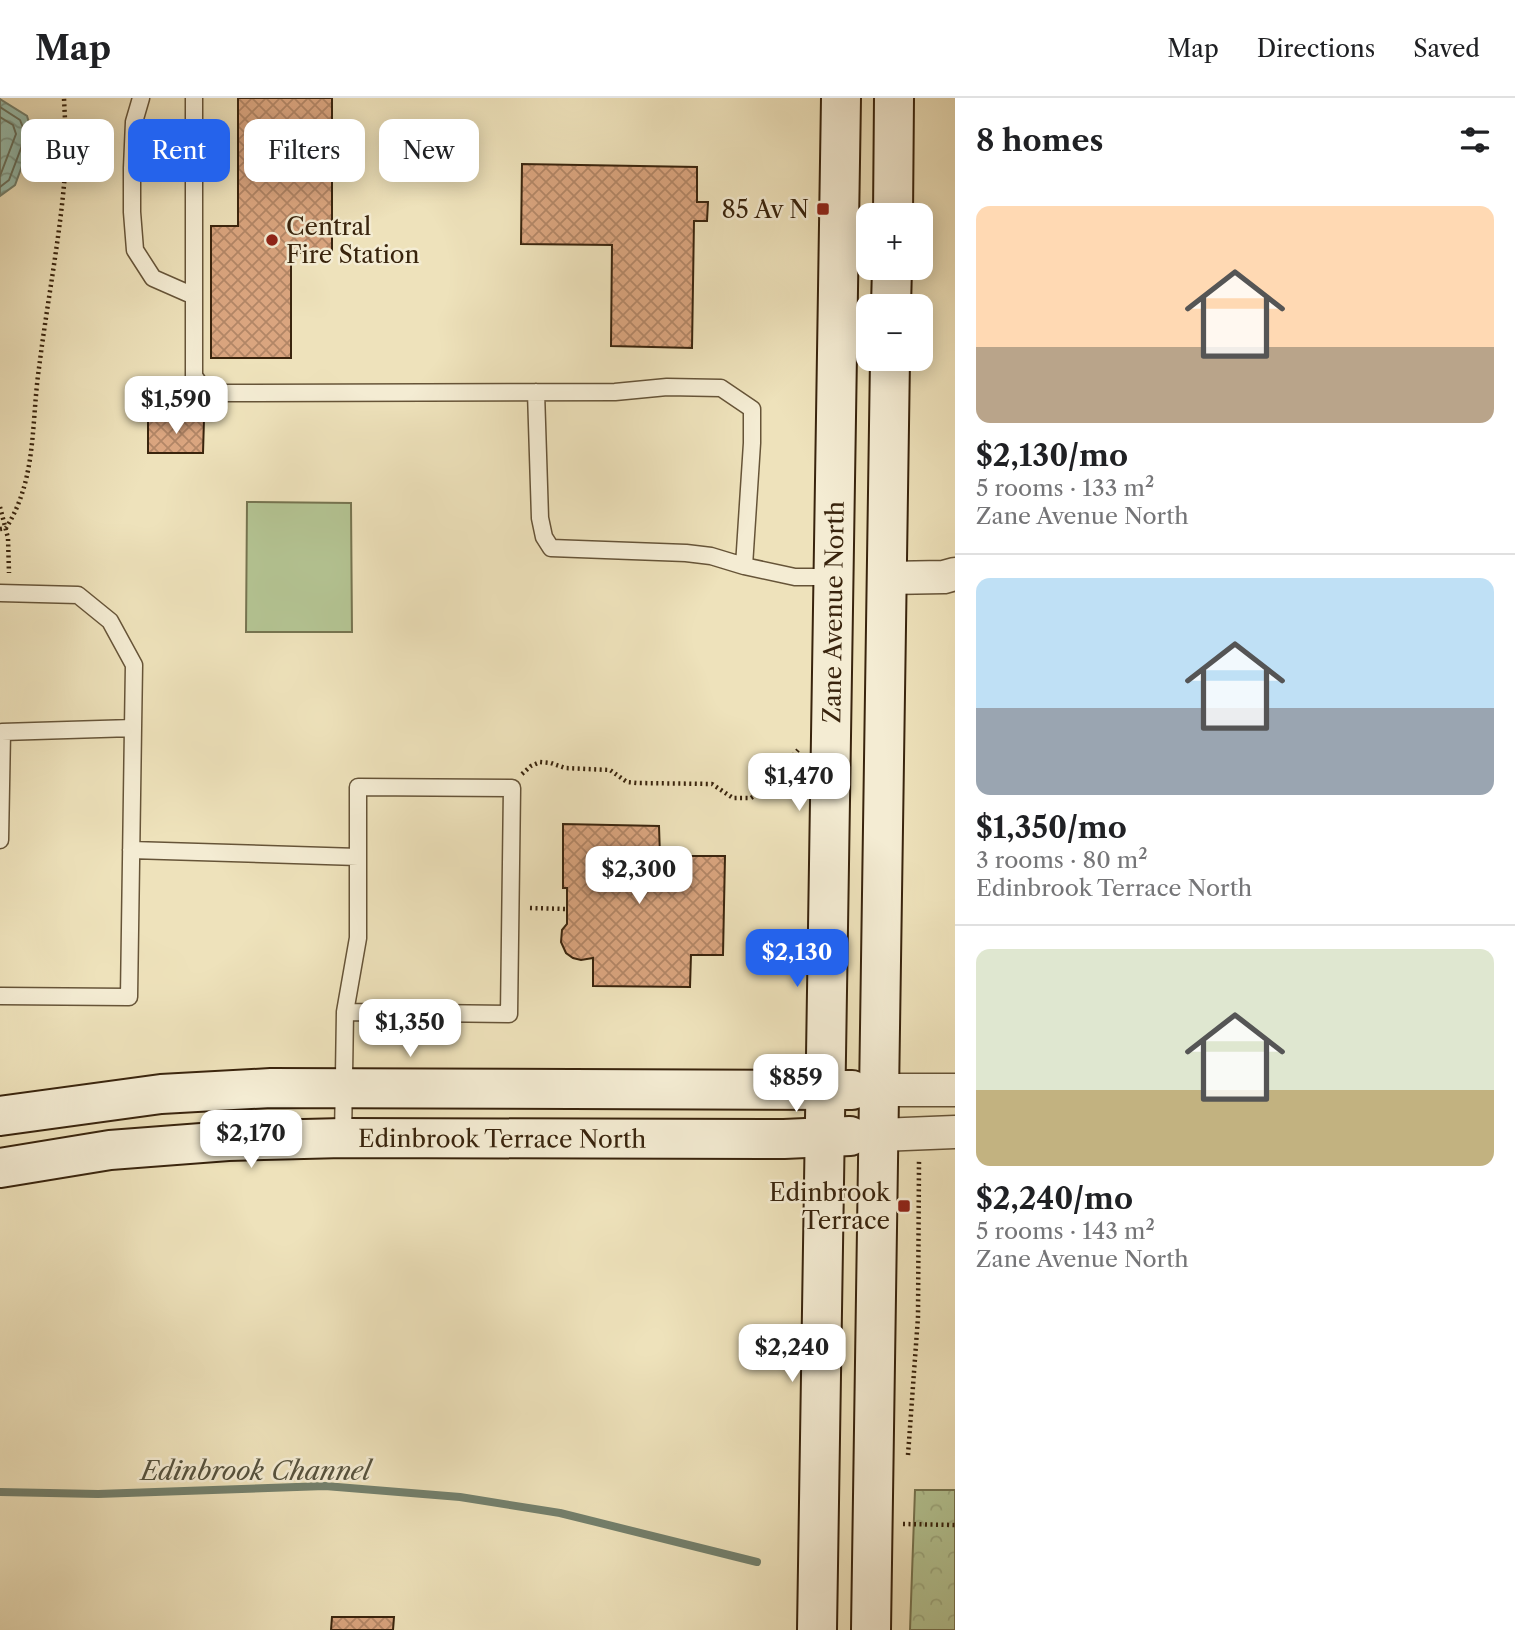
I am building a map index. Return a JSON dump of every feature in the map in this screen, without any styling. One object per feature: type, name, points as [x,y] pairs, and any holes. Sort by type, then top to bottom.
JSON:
[{"type":"main road","points":[[893,198],[894,98]]},
{"type":"main road","points":[[893,198],[898,117],[904,98]]},
{"type":"main road","name":"Zane Avenue North","points":[[817,1630],[840,100]]},
{"type":"main road","points":[[872,1630],[890,371]]},
{"type":"main road","name":"Edinbrook Terrace North","points":[[0,1116],[161,1094],[271,1088],[879,1090]]},
{"type":"main road","name":"Edinbrook Terrace North","points":[[0,1168],[110,1150],[171,1144],[343,1138],[825,1138],[880,1135]]},
{"type":"street","points":[[887,578],[944,577],[955,574]]},
{"type":"street","points":[[879,1090],[955,1090]]},
{"type":"street","points":[[880,1135],[955,1132]]},
{"type":"lane","points":[[141,98],[134,121],[132,168],[135,250],[153,278],[194,296]]},
{"type":"lane","points":[[194,98],[194,376],[202,389],[223,393],[615,392],[667,387],[721,388],[752,409],[744,566]]},
{"type":"lane","points":[[536,392],[540,518],[544,537],[551,548],[686,552],[795,577],[833,577]]},
{"type":"lane","points":[[0,996],[129,997],[134,665],[110,621],[78,595],[5,587]]},
{"type":"lane","points":[[0,840],[2,732],[133,728]]},
{"type":"lane","points":[[343,1138],[345,1012],[358,938],[358,787],[512,788],[509,1014],[345,1012]]},
{"type":"lane","points":[[131,850],[358,857]]},
{"type":"path","points":[[3,528],[18,509],[27,483],[32,450],[37,379],[65,172],[64,98]]},
{"type":"path","points":[[0,507],[5,587]]},
{"type":"path","points":[[512,788],[523,772],[540,762],[551,762],[565,768],[610,770],[627,782],[712,784],[733,797],[742,799],[758,795],[798,750]]},
{"type":"path","points":[[511,908],[567,908]]},
{"type":"path","points":[[907,1466],[918,1317],[918,1155]]},
{"type":"path","points":[[910,1167],[919,1167]]},
{"type":"path","points":[[902,1536],[903,1514]]},
{"type":"path","points":[[902,1524],[955,1525]]},
{"type":"green space","points":[[247,502],[351,503],[352,632],[246,632]]},
{"type":"green space","points":[[915,1490],[955,1490],[955,1630],[910,1630]]},
{"type":"water","points":[[0,99],[28,119],[21,119],[21,169],[15,185],[0,196]]},
{"type":"building","name":"Central Fire Station","points":[[238,98],[332,98],[332,119],[244,119],[244,182],[332,182],[332,253],[291,253],[291,358],[211,358],[211,226],[238,226]]},
{"type":"building","points":[[522,164],[697,167],[697,202],[708,202],[707,221],[694,221],[692,348],[611,346],[612,245],[521,244]]},
{"type":"building","points":[[148,419],[204,419],[203,453],[148,453]]},
{"type":"building","points":[[563,824],[659,826],[660,856],[725,856],[723,955],[691,955],[690,987],[593,986],[593,958],[573,958],[566,953],[561,942],[562,930],[567,924],[567,888],[563,888]]},
{"type":"building","points":[[332,1617],[394,1617],[393,1630],[331,1630]]},
{"type":"waterway","name":"Edinbrook Channel","points":[[0,1492],[98,1494],[325,1486],[460,1497],[560,1513],[757,1562]]},
{"type":"place","name":"85 Av N","points":[[823,209]]},
{"type":"place","name":"Central Fire Station","points":[[272,240]]},
{"type":"place","name":"Edinbrook Terrace","points":[[904,1206]]}]
